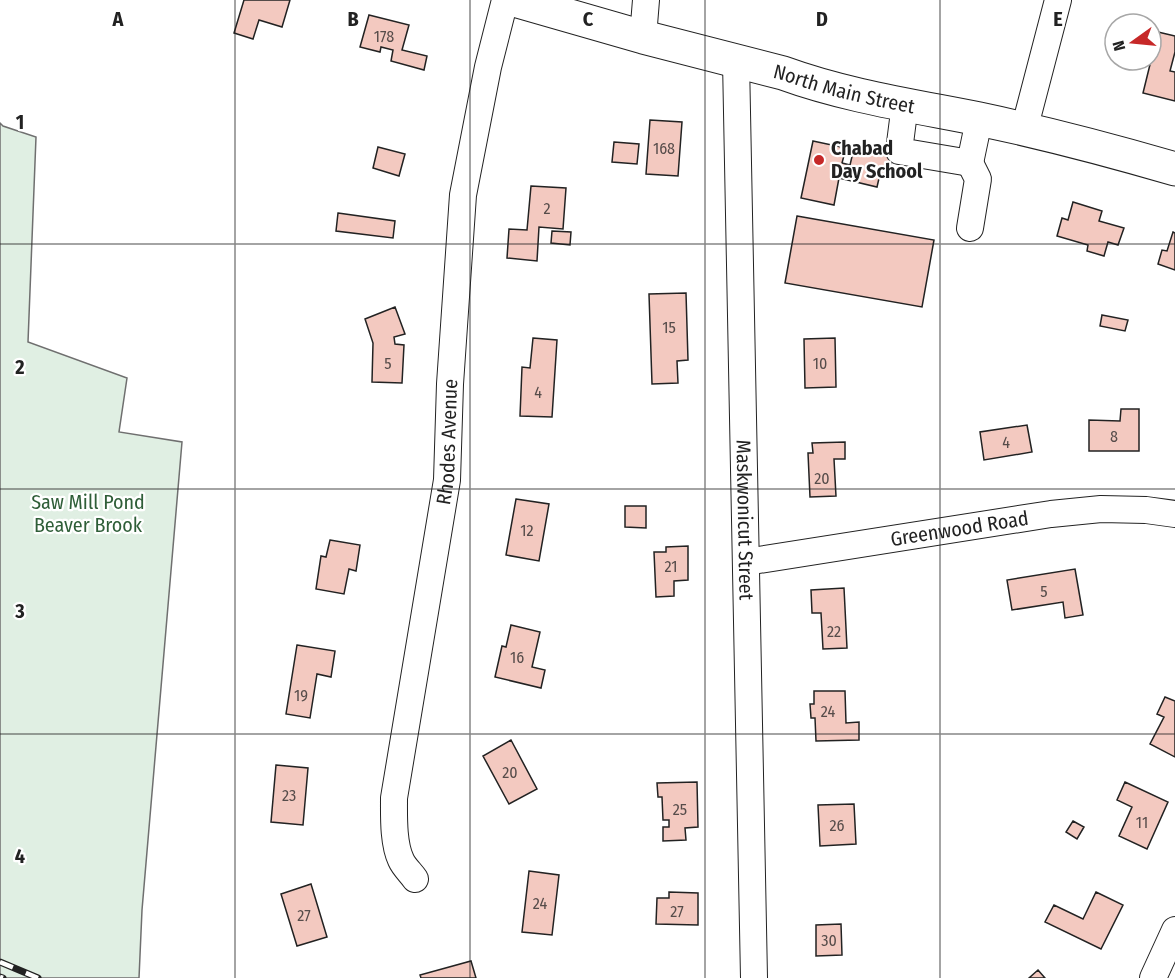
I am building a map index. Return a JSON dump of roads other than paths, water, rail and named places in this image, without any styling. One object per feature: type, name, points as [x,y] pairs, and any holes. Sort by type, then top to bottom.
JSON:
[{"type":"main road","name":"North Main Street","points":[[514,0],[643,37],[783,73],[805,81],[1024,130],[1175,169]]},
{"type":"street","name":"Rhodes Avenue","points":[[416,879],[401,861],[399,854],[394,798],[447,480],[450,384],[463,195],[488,67],[505,0]]},
{"type":"street","points":[[643,37],[646,0]]},
{"type":"street","points":[[1024,130],[1058,0]]},
{"type":"street","name":"Maskwonicut Street","points":[[736,61],[754,978]]},
{"type":"street","points":[[905,104],[899,151],[970,163]]},
{"type":"street","points":[[970,228],[978,179],[970,163],[980,120]]},
{"type":"street","name":"Greenwood Road","points":[[746,562],[1051,514],[1101,509],[1146,510],[1175,514]]},
{"type":"street","points":[[1153,978],[1175,930]]},
{"type":"railway","points":[[0,962],[38,978]]},
{"type":"place","name":"Chabad Day School","points":[[819,160]]},
{"type":"park label","name":"Saw Mill Pond Beaver Brook","points":[[88,514]]}]
